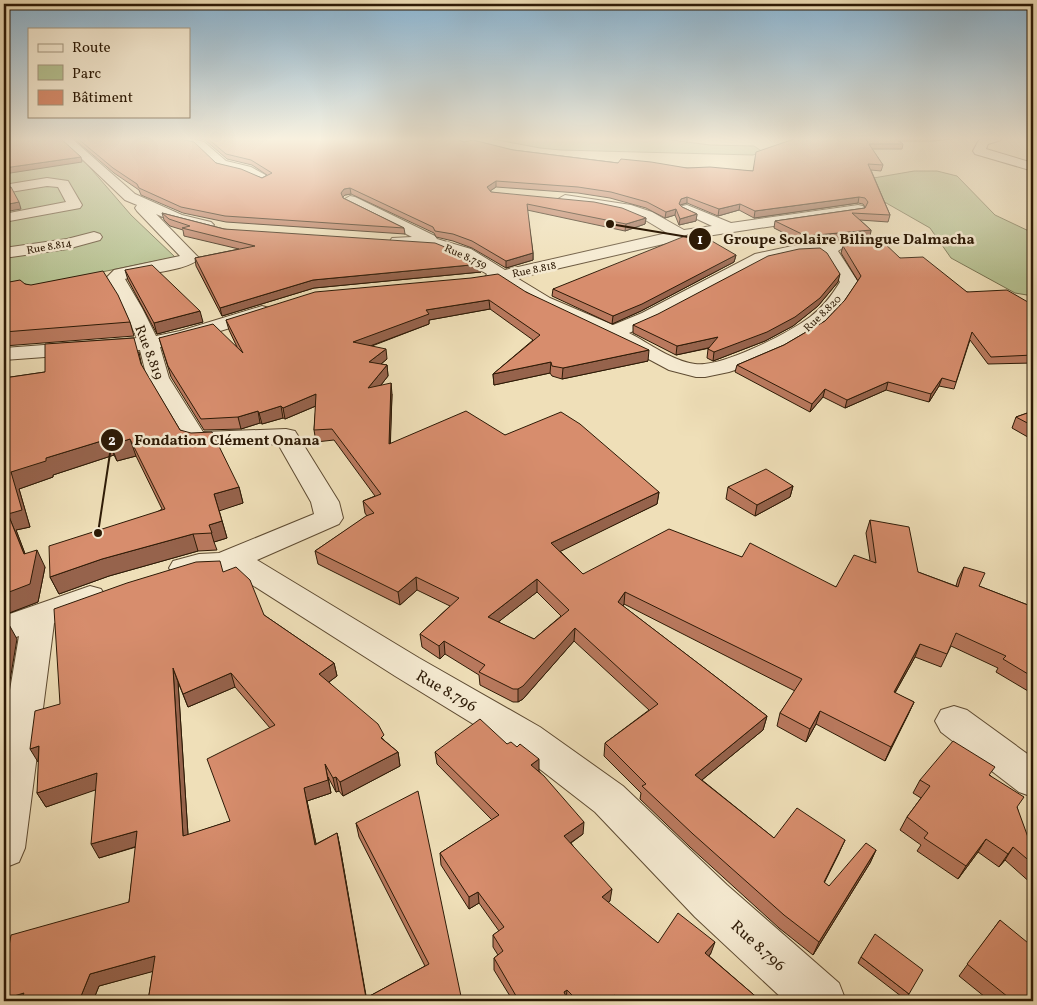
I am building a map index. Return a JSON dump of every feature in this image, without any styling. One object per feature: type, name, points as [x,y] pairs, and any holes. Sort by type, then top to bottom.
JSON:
[{"type":"street","points":[[4,189],[30,185]]},
{"type":"street","points":[[4,218],[75,205],[64,185]]},
{"type":"street","points":[[116,185],[130,197],[177,218],[218,228]]},
{"type":"street","name":"Rue 8.819","points":[[130,197],[191,258],[180,262],[110,276],[116,278],[133,308],[148,344],[158,378],[196,440],[286,436],[324,502],[329,518],[224,562]]},
{"type":"street","points":[[551,198],[626,208],[647,215],[681,235]]},
{"type":"street","points":[[350,200],[439,244]]},
{"type":"street","points":[[687,209],[728,228],[771,255]]},
{"type":"street","name":"Rue 8.818","points":[[478,280],[525,272],[681,235],[858,209]]},
{"type":"street","name":"Rue 8.814","points":[[4,253],[66,244],[94,237]]},
{"type":"street","name":"Rue 8.759","points":[[380,240],[439,244],[479,260],[533,296],[614,332],[681,367],[697,371]]},
{"type":"street","points":[[614,332],[650,317],[761,258],[797,250],[852,246]]},
{"type":"street","name":"Rue 8.820","points":[[697,371],[739,361],[802,333],[833,306],[849,282],[834,256],[823,248]]},
{"type":"street","points":[[4,354],[148,344],[184,336],[279,307]]},
{"type":"street","name":"Rue 8.796","points":[[155,576],[199,564],[224,562],[243,565],[406,667],[534,743],[609,799],[711,901],[822,1001]]},
{"type":"street","points":[[4,629],[120,586]]},
{"type":"street","points":[[4,848],[39,616]]},
{"type":"street","points":[[954,721],[1033,780]]},
{"type":"green space","points":[[4,185],[105,185],[131,215],[175,257],[4,292]]},
{"type":"green space","points":[[861,185],[966,185],[995,215],[1033,233],[1033,296],[1015,293],[951,258],[930,228],[860,188]]},
{"type":"building","points":[[137,185],[490,185],[487,187],[491,192],[594,202],[622,208],[646,218],[626,224],[527,204],[533,253],[506,261],[472,241],[453,234],[435,231],[433,227],[350,188],[344,189],[341,193],[343,198],[404,228],[225,216],[181,207],[139,188]]},
{"type":"building","points":[[549,185],[877,185],[890,215],[852,213],[871,230],[806,236],[775,221],[865,208],[868,202],[865,198],[859,197],[755,211],[740,204],[719,209],[687,197],[681,199],[679,204],[697,214],[680,219],[676,209],[666,212],[647,202],[611,192]]},
{"type":"building","points":[[11,187],[19,202],[4,205],[4,188]]},
{"type":"building","points":[[162,213],[224,229],[435,243],[472,258],[481,264],[313,280],[220,308],[195,258],[255,246],[182,228],[190,226],[169,219]]},
{"type":"building","points":[[698,233],[736,255],[642,304],[613,316],[553,289],[690,234]]},
{"type":"building","points":[[881,240],[900,258],[923,257],[967,292],[1007,290],[1033,305],[1033,355],[991,357],[972,332],[956,382],[942,378],[931,394],[888,382],[847,400],[825,389],[812,404],[737,365],[784,345],[825,321],[845,300],[861,276],[843,246],[878,243]]},
{"type":"building","points":[[820,248],[827,253],[840,274],[820,298],[795,317],[767,332],[714,352],[708,349],[718,337],[677,346],[633,325],[658,314],[768,256],[799,249]]},
{"type":"building","points":[[152,265],[200,311],[154,323],[125,270]]},
{"type":"building","points":[[103,271],[118,295],[130,322],[4,332],[4,283],[20,280],[25,284],[31,285]]},
{"type":"building","points":[[498,274],[526,292],[649,350],[563,368],[552,366],[551,362],[493,374],[540,335],[489,300],[426,310],[429,314],[353,342],[386,349],[369,362],[387,365],[368,388],[391,383],[389,444],[466,411],[505,435],[561,412],[580,424],[659,492],[551,543],[583,574],[669,529],[742,557],[750,543],[836,587],[854,555],[876,563],[870,520],[909,527],[918,572],[958,587],[964,567],[985,573],[979,586],[1033,607],[1033,677],[1003,659],[1006,656],[956,633],[947,654],[920,644],[894,692],[914,702],[891,747],[820,711],[810,729],[780,713],[802,679],[625,592],[618,602],[767,716],[695,775],[774,838],[797,808],[845,840],[824,882],[829,886],[866,843],[876,850],[819,942],[784,915],[693,834],[642,786],[646,784],[605,743],[658,704],[575,628],[523,686],[518,689],[513,689],[479,672],[485,665],[444,641],[439,646],[420,634],[459,598],[416,577],[398,592],[315,551],[366,516],[374,513],[363,501],[381,494],[332,429],[314,430],[316,394],[283,408],[281,406],[238,417],[201,419],[168,366],[159,338],[213,324],[243,353],[226,320],[315,292]],"holes":[[[537,579],[569,610],[534,639],[488,617]]]},
{"type":"building","points":[[134,338],[141,364],[180,430],[191,433],[212,432],[239,487],[214,494],[222,521],[209,525],[212,533],[193,534],[102,559],[50,577],[49,546],[165,509],[130,439],[111,445],[108,439],[46,458],[46,461],[11,472],[22,510],[8,514],[24,554],[37,550],[30,584],[4,594],[4,378],[45,372],[45,344]]},
{"type":"building","points":[[1033,411],[1033,426],[1016,417]]},
{"type":"building","points":[[766,469],[793,486],[757,505],[728,487]]},
{"type":"building","points":[[220,561],[223,572],[236,567],[250,580],[264,615],[334,663],[319,674],[378,724],[384,735],[381,738],[398,752],[340,782],[336,777],[333,778],[325,764],[328,780],[304,788],[315,845],[337,833],[366,998],[429,964],[356,823],[418,791],[462,1001],[148,1001],[155,956],[90,974],[79,1001],[20,1001],[24,993],[4,999],[4,974],[11,935],[129,902],[137,831],[91,844],[97,773],[37,793],[39,746],[30,749],[35,711],[60,704],[54,609],[127,583],[196,562]],"holes":[[[173,668],[183,694],[231,673],[275,725],[207,759],[230,821],[183,836]]]},
{"type":"building","points":[[7,621],[4,640],[4,622]]},
{"type":"building","points":[[480,719],[507,744],[511,742],[517,747],[520,744],[539,759],[531,765],[544,776],[584,822],[564,836],[612,889],[602,897],[658,943],[678,913],[715,942],[705,953],[761,1001],[621,1001],[615,995],[607,1001],[578,1001],[567,990],[564,992],[568,1001],[519,1001],[494,958],[503,951],[493,935],[504,927],[478,892],[469,897],[440,853],[499,815],[435,752]]},
{"type":"building","points":[[953,741],[995,767],[989,775],[1024,797],[1017,807],[1033,851],[1033,864],[1013,847],[1008,854],[986,839],[966,866],[924,838],[928,833],[907,817],[930,786],[920,780]]},
{"type":"building","points":[[1000,920],[1033,947],[1033,1001],[1013,1001],[967,964]]},
{"type":"building","points":[[875,934],[923,970],[909,994],[861,957]]},
{"type":"place","name":"Groupe Scolaire Bilingue Dalmacha","points":[[610,224]]},
{"type":"place","name":"Fondation Clément Onana","points":[[98,533]]}]
